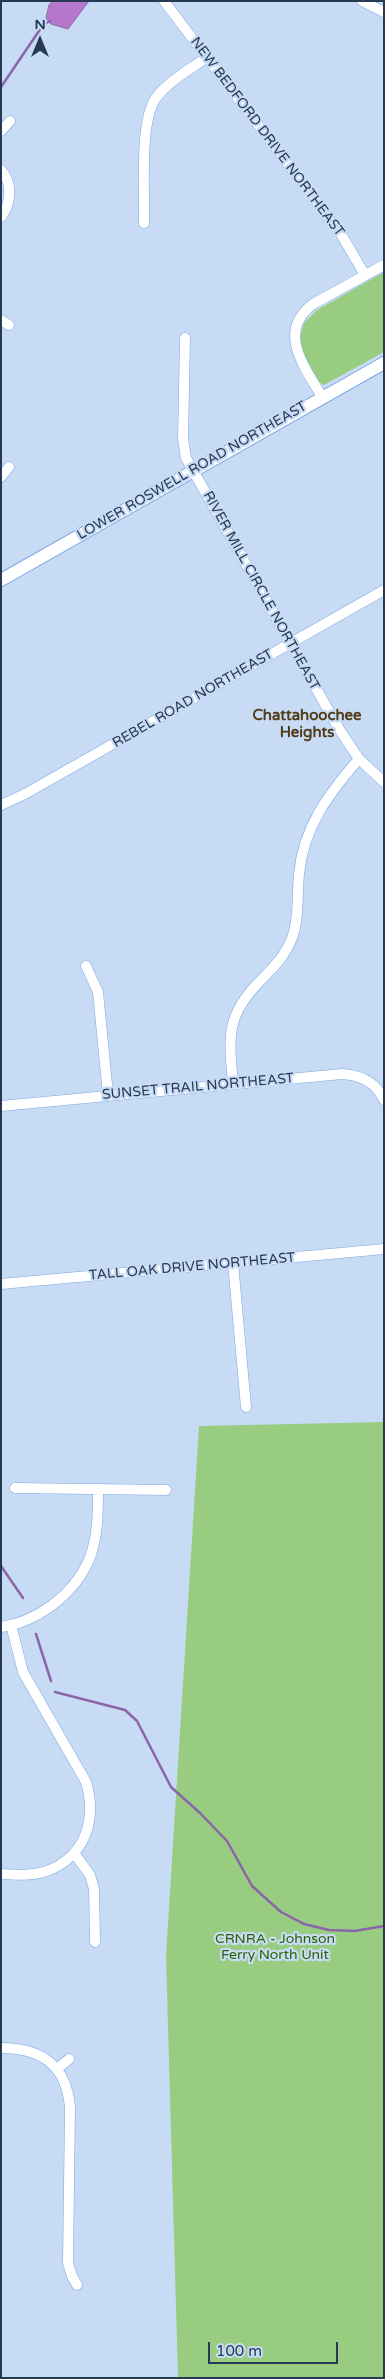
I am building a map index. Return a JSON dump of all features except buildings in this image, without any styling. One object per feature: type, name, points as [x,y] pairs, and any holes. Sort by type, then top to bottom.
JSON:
[{"type":"street","name":"NEW BEDFORD DRIVE NORTHEAST","points":[[164,1],[341,234],[365,275]]},
{"type":"street","points":[[362,1],[384,12]]},
{"type":"street","points":[[144,223],[146,130],[151,107],[164,89],[207,57]]},
{"type":"street","points":[[1,131],[10,121]]},
{"type":"street","points":[[1,170],[8,182],[10,192],[9,202],[1,218]]},
{"type":"street","points":[[322,398],[297,351],[296,329],[306,309],[384,265]]},
{"type":"street","name":"RIVER MILL CIRCLE NORTHEAST","points":[[185,338],[182,439],[184,453],[339,729],[359,759],[384,782]]},
{"type":"street","name":"LOWER ROSWELL ROAD NORTHEAST","points":[[1,580],[384,363]]},
{"type":"street","points":[[1,476],[9,467]]},
{"type":"street","name":"REBEL ROAD NORTHEAST","points":[[1,805],[26,794],[384,590]]},
{"type":"street","points":[[234,1084],[231,1034],[234,1016],[248,994],[281,959],[288,948],[295,930],[300,868],[307,835],[328,796],[359,759]]},
{"type":"street","points":[[86,966],[98,992],[108,1095]]},
{"type":"street","name":"SUNSET TRAIL NORTHEAST","points":[[1,1106],[108,1095],[352,1075],[369,1081],[384,1100]]},
{"type":"street","name":"TALL OAK DRIVE NORTHEAST","points":[[1,1284],[384,1249]]},
{"type":"street","points":[[234,1263],[246,1407]]},
{"type":"street","points":[[16,1488],[166,1490]]},
{"type":"street","points":[[1,1874],[31,1875],[47,1871],[62,1864],[80,1847],[89,1826],[89,1794],[82,1774],[23,1672],[6,1626],[34,1616],[57,1602],[74,1583],[88,1562],[96,1531],[98,1489]]},
{"type":"street","points":[[74,1853],[90,1876],[94,1889],[95,1942]]},
{"type":"street","points":[[1,2048],[27,2050],[47,2060],[57,2069],[66,2084],[69,2096],[68,2263],[77,2285]]},
{"type":"street","points":[[57,2069],[69,2059]]},
{"type":"green space","points":[[384,272],[384,352],[324,385],[320,383],[303,354],[300,338],[304,323],[317,310]]},
{"type":"green space","name":"CRNRA - Johnson Ferry North Unit","points":[[384,1422],[384,2378],[178,2378],[166,1956],[199,1426]]},
{"type":"shaded area","points":[[54,1],[89,1],[68,29],[51,24],[46,18],[49,5]]},
{"type":"waterway","points":[[1,87],[43,25],[50,21]]},
{"type":"waterway","points":[[1,1566],[23,1598]]},
{"type":"waterway","points":[[36,1634],[51,1681]]},
{"type":"waterway","points":[[55,1692],[125,1710],[137,1721],[171,1787],[227,1841],[252,1886],[281,1912],[304,1924],[329,1930],[355,1931],[384,1926]]},
{"type":"district","name":"Chattahoochee Heights","points":[[307,724]]}]
